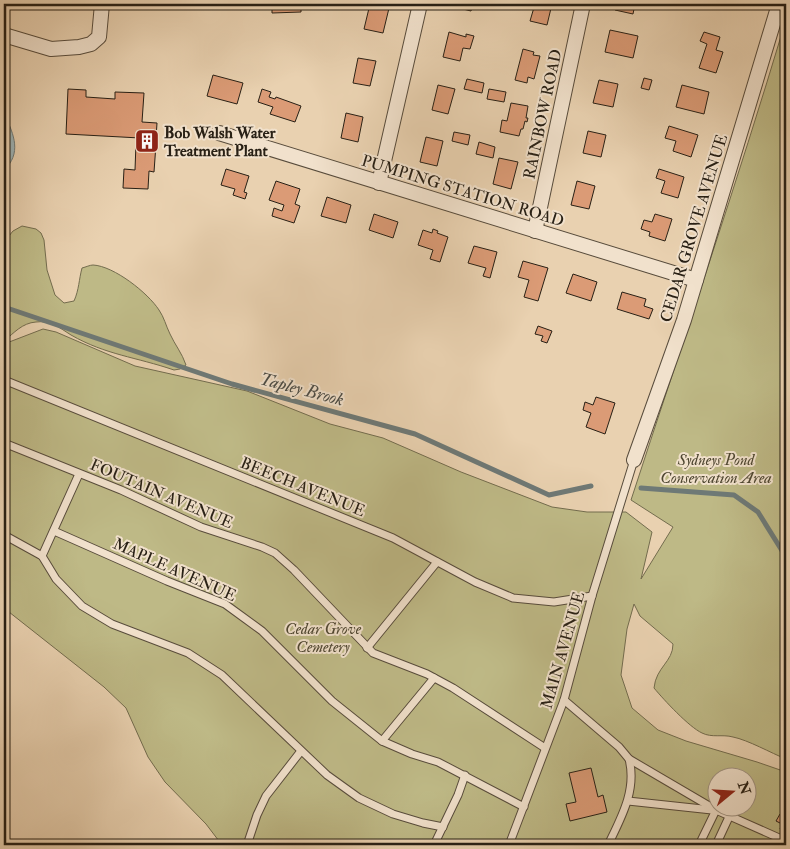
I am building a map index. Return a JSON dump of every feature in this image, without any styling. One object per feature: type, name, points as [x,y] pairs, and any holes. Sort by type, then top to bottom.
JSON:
[{"type":"street","points":[[4,35],[51,49],[91,44],[99,37],[102,4]]},
{"type":"street","points":[[379,183],[420,4]]},
{"type":"street","name":"RAINBOW ROAD","points":[[535,231],[583,4]]},
{"type":"street","name":"CEDAR GROVE AVENUE","points":[[634,460],[684,320],[779,4]]},
{"type":"street","name":"PUMPING STATION ROAD","points":[[219,133],[696,280]]},
{"type":"lane","name":"BEECH AVENUE","points":[[4,380],[385,535],[474,582],[513,598],[554,602],[592,596]]},
{"type":"lane","name":"FOUTAIN AVENUE","points":[[4,443],[121,490],[201,527],[275,553],[294,570],[373,653],[419,670],[453,688],[545,748]]},
{"type":"lane","name":"MAIN AVENUE","points":[[509,845],[564,700],[592,596],[634,460]]},
{"type":"lane","points":[[42,556],[80,474]]},
{"type":"lane","name":"MAPLE AVENUE","points":[[54,531],[167,581],[213,598],[230,607],[262,631],[332,701],[382,741],[412,754],[438,762],[524,807]]},
{"type":"lane","points":[[4,535],[42,556],[56,578],[82,606],[112,624],[188,653],[222,675],[327,775],[359,798],[394,814],[443,827]]},
{"type":"lane","points":[[367,648],[437,562]]},
{"type":"lane","points":[[382,741],[434,678]]},
{"type":"lane","points":[[564,700],[619,747],[629,759],[708,805]]},
{"type":"lane","points":[[247,845],[257,815],[266,796],[301,751]]},
{"type":"lane","points":[[608,845],[628,801],[632,774],[629,759]]},
{"type":"lane","points":[[434,845],[458,795],[465,775]]},
{"type":"lane","points":[[628,801],[708,809]]},
{"type":"lane","points":[[700,845],[713,816]]},
{"type":"lane","points":[[716,845],[729,817],[786,841]]},
{"type":"green space","name":"Cedar Grove Cemetery","points":[[785,23],[786,759],[739,739],[702,733],[690,725],[670,706],[654,688],[658,675],[670,656],[673,644],[640,616],[634,604],[627,629],[621,675],[632,708],[658,730],[686,741],[786,772],[786,845],[222,845],[206,824],[165,782],[148,757],[126,708],[104,687],[9,612],[4,605],[4,344],[43,329],[56,332],[135,366],[247,391],[330,424],[383,438],[461,472],[552,507],[587,512],[626,512],[652,532],[641,579],[673,527],[631,500],[729,202]]},
{"type":"green space","points":[[22,226],[36,229],[41,233],[44,240],[47,270],[55,295],[64,303],[74,301],[82,268],[93,265],[111,270],[130,282],[154,303],[186,365],[174,370],[109,351],[84,342],[55,325],[46,322],[27,324],[4,341],[4,242],[13,231]]},
{"type":"water","points":[[4,113],[15,147],[12,161],[7,167],[4,167]]},
{"type":"building","points":[[272,4],[301,4],[301,12],[272,13]]},
{"type":"building","points":[[370,4],[390,4],[383,33],[364,29]]},
{"type":"building","points":[[455,4],[473,4],[471,11],[455,7]]},
{"type":"building","points":[[535,4],[552,4],[547,25],[530,21]]},
{"type":"building","points":[[617,4],[635,4],[633,14],[615,10]]},
{"type":"building","points":[[610,30],[638,36],[633,58],[605,52]]},
{"type":"building","points":[[449,32],[466,37],[466,34],[474,36],[470,49],[463,48],[460,61],[443,57]]},
{"type":"building","points":[[704,32],[720,37],[716,50],[723,52],[716,73],[699,68],[707,44],[700,41]]},
{"type":"building","points":[[523,49],[534,52],[533,55],[540,56],[534,79],[528,77],[527,83],[515,80]]},
{"type":"building","points":[[358,58],[376,61],[370,86],[353,83]]},
{"type":"building","points":[[213,75],[243,83],[237,104],[207,96]]},
{"type":"building","points":[[644,78],[652,80],[649,90],[641,88]]},
{"type":"building","points":[[467,79],[484,83],[482,93],[464,89]]},
{"type":"building","points":[[599,80],[618,84],[613,107],[593,103]]},
{"type":"building","points":[[438,85],[455,89],[448,114],[432,110]]},
{"type":"building","points":[[682,85],[709,92],[704,114],[676,107]]},
{"type":"building","name":"Bob Walsh Water Treatment Plant","points":[[68,89],[86,90],[86,97],[115,99],[115,92],[144,93],[142,122],[157,123],[156,138],[154,138],[153,144],[156,144],[154,172],[149,171],[148,189],[123,188],[124,169],[135,170],[136,143],[139,144],[140,138],[66,134]]},
{"type":"building","points":[[262,89],[271,92],[269,97],[275,99],[276,97],[301,106],[295,122],[270,114],[273,107],[258,102]]},
{"type":"building","points":[[489,89],[506,92],[504,102],[487,99]]},
{"type":"building","points":[[511,103],[528,106],[527,122],[525,121],[519,136],[500,132],[502,120],[507,121]]},
{"type":"building","points":[[346,113],[363,117],[358,142],[341,138]]},
{"type":"building","points":[[669,126],[698,135],[691,157],[673,151],[676,141],[665,138]]},
{"type":"building","points":[[588,131],[606,135],[601,157],[583,153]]},
{"type":"building","points":[[454,132],[470,135],[468,145],[452,141]]},
{"type":"building","points":[[426,137],[443,141],[437,166],[420,162]]},
{"type":"building","points":[[479,142],[495,147],[493,158],[476,154]]},
{"type":"building","points":[[499,158],[518,162],[511,189],[493,184]]},
{"type":"building","points":[[226,169],[249,176],[244,192],[247,193],[245,199],[233,195],[235,189],[221,185]]},
{"type":"building","points":[[659,169],[684,177],[678,198],[661,193],[665,181],[656,178]]},
{"type":"building","points":[[276,181],[300,189],[295,204],[300,206],[294,223],[272,216],[274,208],[282,211],[284,205],[269,200]]},
{"type":"building","points":[[577,181],[595,186],[589,209],[571,205]]},
{"type":"building","points":[[327,197],[351,205],[346,223],[321,216]]},
{"type":"building","points":[[374,214],[398,222],[393,238],[369,230]]},
{"type":"building","points":[[655,214],[672,219],[665,241],[649,236],[650,232],[641,229],[644,220],[652,222]]},
{"type":"building","points":[[433,229],[438,231],[437,233],[448,237],[440,262],[430,259],[433,250],[418,245],[423,230],[432,233]]},
{"type":"building","points":[[474,246],[497,252],[490,278],[483,276],[486,268],[468,263]]},
{"type":"building","points":[[523,261],[548,268],[538,301],[524,297],[529,280],[518,277]]},
{"type":"building","points":[[573,274],[597,282],[591,301],[566,293]]},
{"type":"building","points":[[622,292],[646,299],[644,306],[653,309],[649,319],[617,309]]},
{"type":"building","points":[[538,326],[552,331],[547,343],[541,341],[543,336],[535,334]]},
{"type":"building","points":[[596,397],[615,403],[605,434],[586,427],[591,413],[583,410],[585,402],[593,405]]},
{"type":"building","points":[[591,768],[598,797],[603,795],[607,812],[570,821],[566,804],[576,802],[569,773]]},
{"type":"building","points":[[780,814],[786,817],[786,832],[780,829],[782,824],[776,821]]},
{"type":"waterway","name":"Tapley Brook","points":[[4,307],[232,384],[415,434],[549,495],[591,486]]},
{"type":"waterway","name":"Tapley Brook","points":[[641,488],[734,495],[758,512],[786,557]]},
{"type":"place","name":"Bob Walsh Water Treatment Plant","points":[[147,141]]},
{"type":"park label","name":"Sydneys Pond Conservation Area","points":[[716,468]]}]
